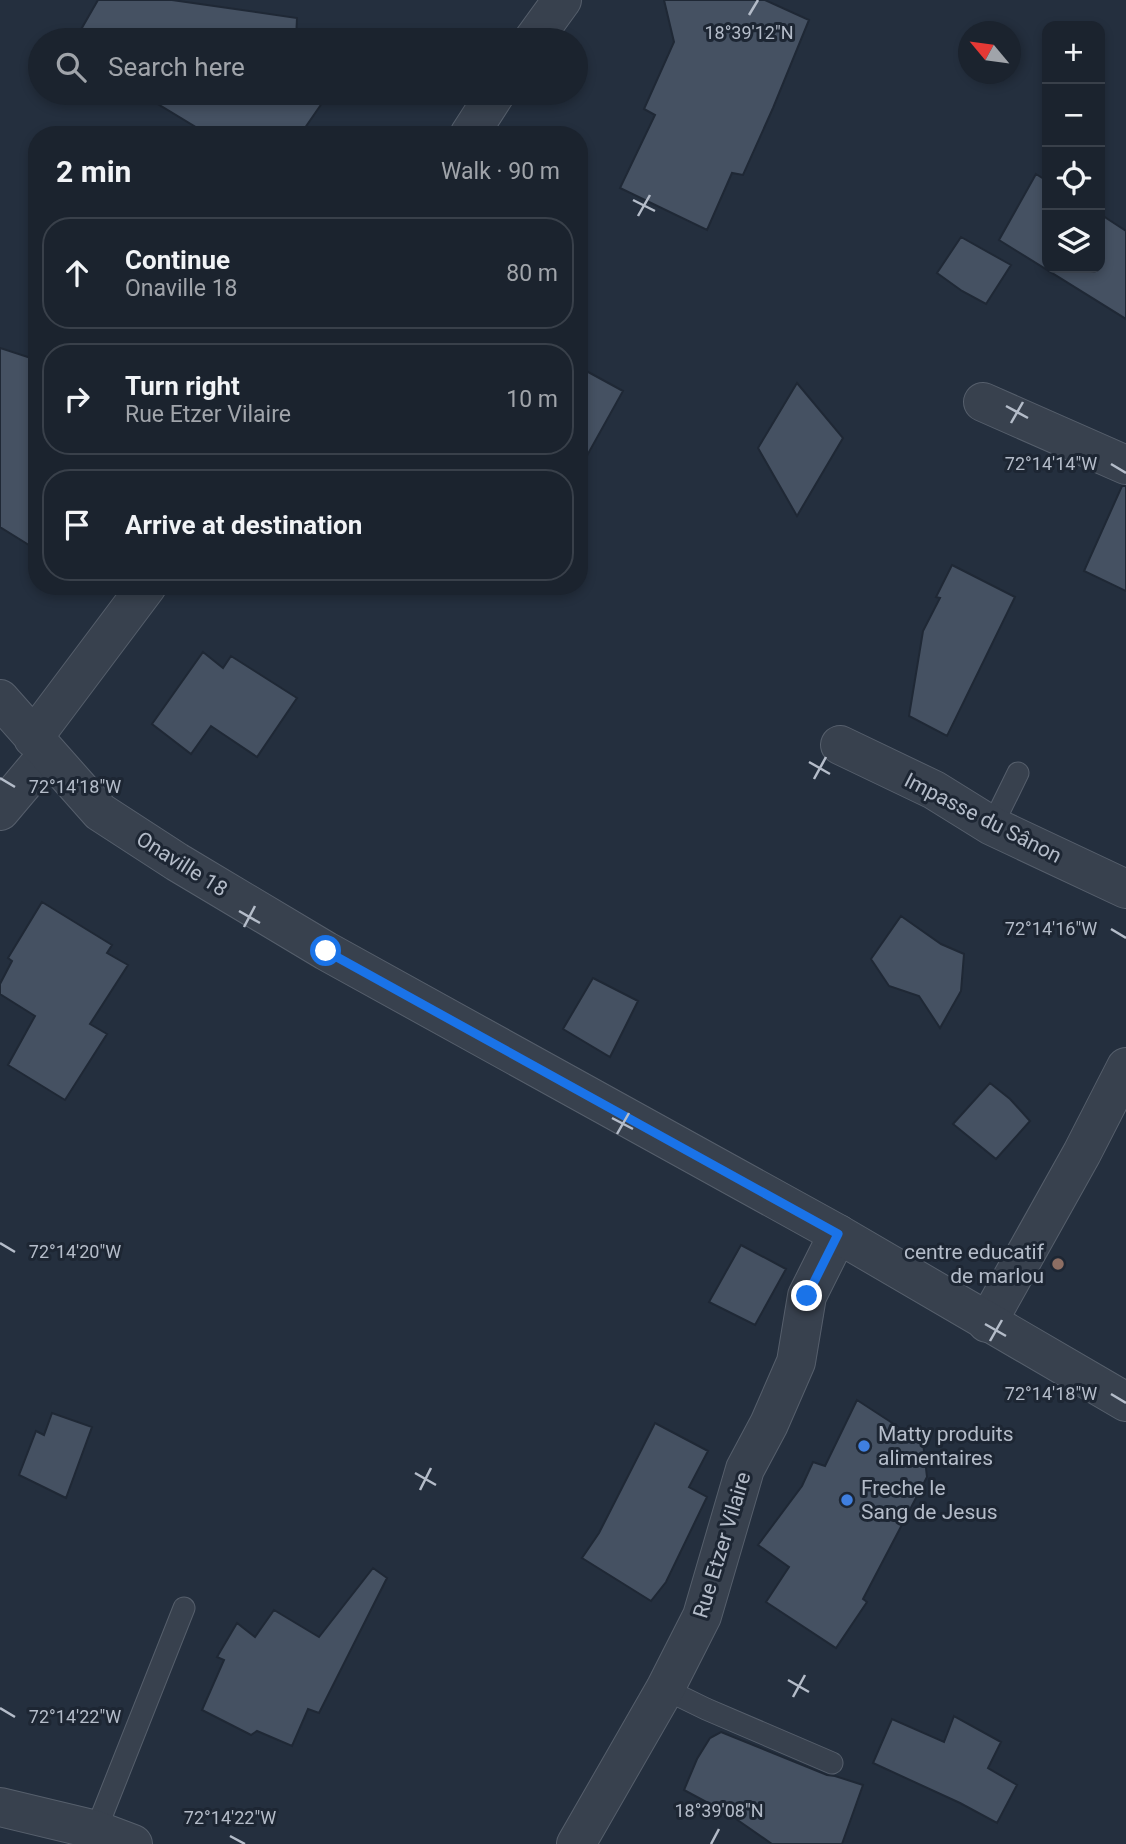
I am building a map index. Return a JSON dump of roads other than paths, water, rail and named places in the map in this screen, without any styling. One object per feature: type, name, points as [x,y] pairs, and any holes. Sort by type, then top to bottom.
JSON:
[{"type":"street","points":[[539,28],[552,3]]},
{"type":"street","points":[[475,126],[488,105]]},
{"type":"street","points":[[983,402],[1126,465]]},
{"type":"street","points":[[0,811],[141,595]]},
{"type":"street","name":"Onaville 18","points":[[0,699],[100,812],[177,862],[326,951],[838,1234],[1126,1402]]},
{"type":"street","name":"Impasse du Sânon","points":[[840,745],[934,790],[992,826],[1126,889]]},
{"type":"street","points":[[987,1323],[1082,1153],[1126,1067]]},
{"type":"street","name":"Rue Etzer Vilaire","points":[[576,1844],[665,1689],[702,1616],[745,1469],[769,1424],[796,1362],[807,1296],[838,1234]]},
{"type":"street","points":[[0,1807],[96,1830],[133,1844]]},
{"type":"lane","points":[[992,826],[1018,772]]},
{"type":"lane","points":[[96,1830],[184,1608]]},
{"type":"lane","points":[[665,1689],[832,1763]]},
{"type":"place","name":"centre educatif de marlou","points":[[1058,1264]]},
{"type":"place","name":"Matty produits alimentaires","points":[[864,1446]]},
{"type":"place","name":"Freche le Sang de Jesus","points":[[847,1500]]}]
